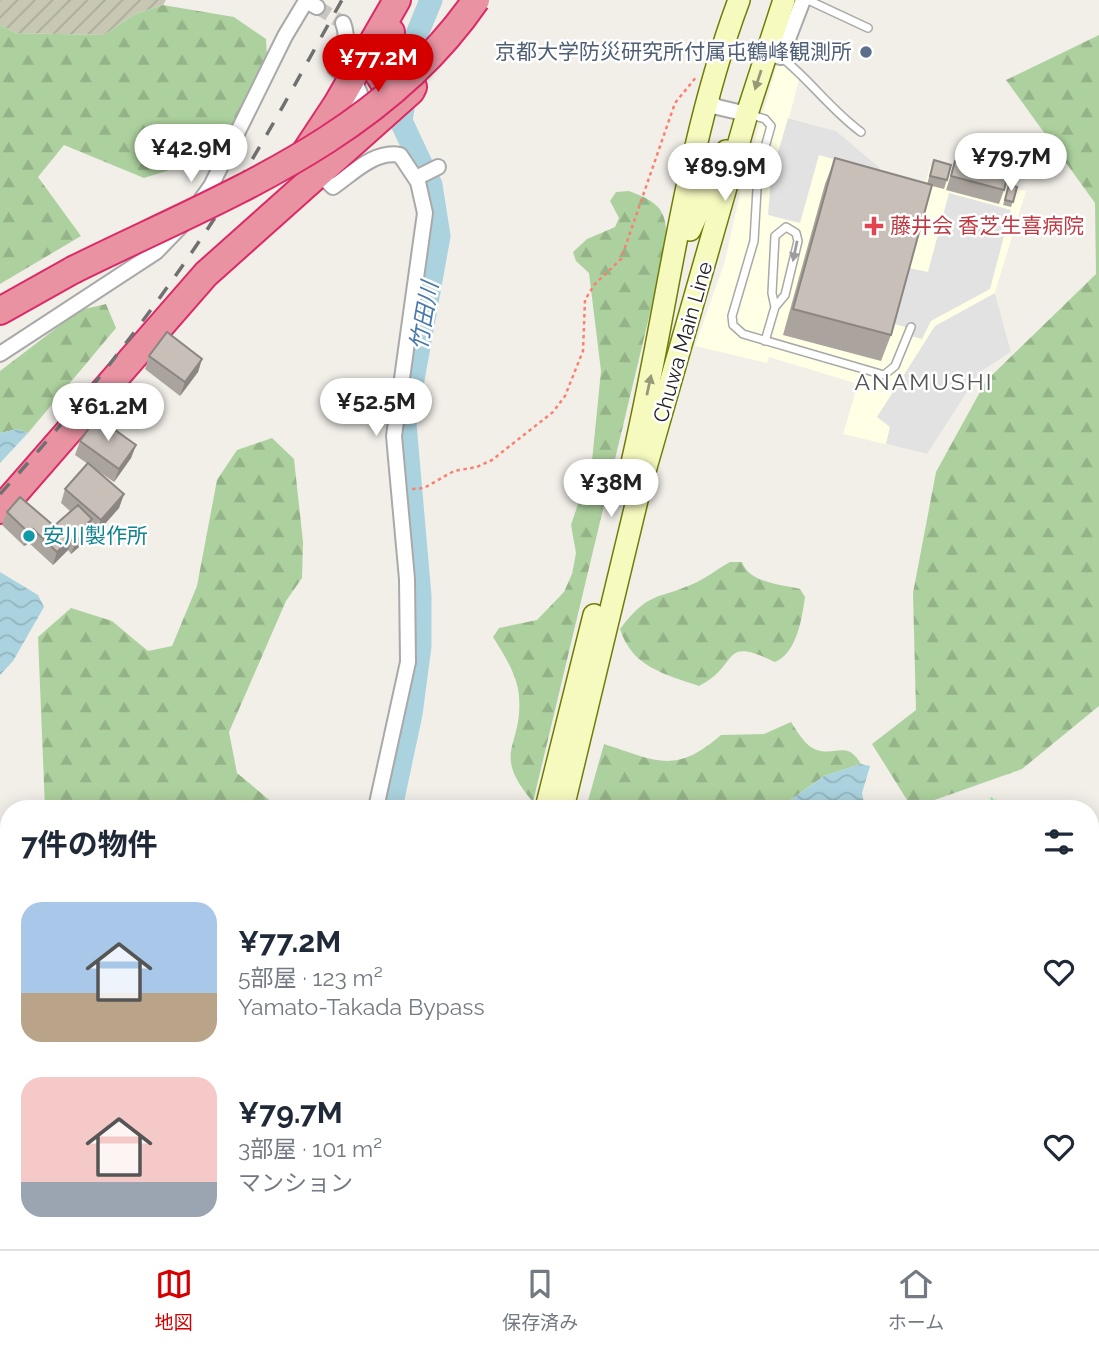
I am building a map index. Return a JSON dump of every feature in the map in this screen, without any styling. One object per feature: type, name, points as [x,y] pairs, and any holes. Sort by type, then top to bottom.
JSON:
[{"type":"highway","points":[[124,366],[204,263],[288,177],[337,104],[397,0]]},
{"type":"highway","points":[[409,0],[385,46],[379,75],[390,91],[398,93],[418,86]]},
{"type":"highway","points":[[0,311],[73,270],[237,193],[323,145],[356,121],[419,66],[476,0]]},
{"type":"highway","points":[[0,510],[206,274],[418,86],[442,61],[489,0]]},
{"type":"main road","name":"Chuwa Main Line","points":[[548,800],[633,461],[709,100],[722,46],[739,0]]},
{"type":"main road","name":"Chuwa Main Line","points":[[565,800],[639,492],[747,114],[774,55],[784,0]]},
{"type":"main road","points":[[674,262],[722,163],[738,120],[747,114]]},
{"type":"street","points":[[774,55],[805,0]]},
{"type":"street","points":[[0,354],[138,265],[178,230],[211,186],[285,36],[310,2]]},
{"type":"street","points":[[343,23],[347,32],[346,44],[335,68],[357,86],[361,96],[356,109],[316,154],[313,161],[317,173],[333,187],[379,156],[388,153],[400,155],[416,178],[424,200],[425,229],[394,436],[407,579],[408,662],[402,700],[378,800]]},
{"type":"street","points":[[709,100],[717,107],[747,114]]},
{"type":"street","points":[[416,178],[438,167]]},
{"type":"lane","points":[[805,0],[868,28]]},
{"type":"lane","points":[[774,55],[805,76],[840,116],[860,132]]},
{"type":"lane","points":[[747,114],[765,119],[771,126],[758,172],[754,241],[732,316],[733,325],[738,331],[765,341],[884,375],[895,366],[911,327]]},
{"type":"lane","points":[[765,341],[775,307],[785,295],[798,240],[796,233],[786,227],[779,230],[775,236],[772,293],[775,307]]},
{"type":"path","points":[[424,488],[454,471],[477,467],[492,460],[553,412],[565,396],[583,351],[585,300],[594,285],[621,259],[675,103],[698,75]]},
{"type":"shaded area","points":[[0,0],[166,0],[163,5],[135,14],[104,35],[16,33],[0,25]]},
{"type":"shaded area","name":"藤井会 香芝生喜病院","points":[[778,61],[800,76],[789,118],[836,131],[880,168],[877,177],[924,188],[930,166],[1026,191],[995,292],[1011,352],[980,372],[927,454],[843,434],[858,384],[769,357],[767,363],[695,346],[725,261],[742,185]]},
{"type":"shaded area","points":[[788,118],[836,131],[880,168],[875,184],[830,171],[833,159],[819,155],[800,223],[768,215],[771,177]]},
{"type":"shaded area","points":[[949,193],[1011,210],[990,289],[931,321],[922,339],[911,336],[912,329],[894,324],[909,268],[928,272]]},
{"type":"shaded area","points":[[995,293],[1011,352],[980,372],[927,454],[886,444],[890,427],[877,417],[935,326]]},
{"type":"green space","points":[[163,5],[234,17],[266,39],[267,57],[217,155],[144,178],[64,145],[38,177],[81,236],[0,284],[0,25],[16,33],[104,35],[135,14]]},
{"type":"green space","points":[[1099,35],[1099,706],[1022,769],[935,800],[907,800],[872,744],[916,710],[913,593],[936,472],[986,381],[1096,274],[1095,203],[1006,80]]},
{"type":"green space","points":[[629,191],[655,204],[664,216],[666,246],[531,800],[520,785],[511,760],[519,714],[518,688],[493,637],[499,628],[537,620],[564,592],[572,574],[576,553],[571,525],[592,461],[601,371],[589,273],[576,261],[573,252],[587,239],[615,227],[619,218],[610,201],[616,192]]},
{"type":"green space","points":[[106,304],[116,328],[28,433],[18,429],[0,433],[0,371],[80,310]]},
{"type":"green space","points":[[272,438],[294,459],[303,542],[302,578],[286,601],[229,732],[237,773],[269,800],[45,800],[38,637],[71,608],[112,621],[148,651],[172,646],[197,586],[217,480],[237,450]]},
{"type":"green space","points":[[730,562],[742,562],[751,574],[758,578],[800,589],[805,597],[802,615],[789,651],[775,662],[757,654],[737,652],[721,670],[699,686],[662,673],[641,661],[625,642],[620,629],[639,607],[697,582]]},
{"type":"green space","points":[[791,722],[809,746],[824,751],[846,751],[861,764],[824,776],[790,800],[588,800],[604,744],[665,761],[691,756],[721,735],[764,734]]},
{"type":"water","points":[[18,429],[28,433],[0,463],[0,433]]},
{"type":"water","points":[[0,572],[38,595],[44,607],[13,661],[0,675]]},
{"type":"water","points":[[861,764],[870,766],[862,793],[863,800],[790,800],[824,776]]},
{"type":"building","points":[[835,158],[932,185],[891,335],[793,309]]},
{"type":"building","points":[[934,160],[951,165],[947,180],[930,176]]},
{"type":"building","points":[[955,161],[1008,175],[1004,190],[951,176]]},
{"type":"building","points":[[1009,184],[1017,187],[1013,202],[1005,200]]},
{"type":"building","points":[[167,332],[202,359],[185,382],[149,356]]},
{"type":"building","points":[[97,417],[136,445],[119,469],[80,441]]},
{"type":"building","points":[[88,463],[124,494],[101,520],[65,489]]},
{"type":"building","points":[[20,497],[54,526],[78,505],[92,519],[81,530],[84,534],[76,541],[73,537],[57,552],[33,529],[29,533],[7,512]]},
{"type":"waterway","name":"竹田川","points":[[393,800],[411,714],[420,646],[420,596],[405,424],[439,236],[431,185],[401,121],[413,44],[431,0]]},
{"type":"tunnel","points":[[317,7],[343,23]]},
{"type":"railway","points":[[0,494],[102,374],[196,246],[253,158],[342,0]]},
{"type":"place","name":"京都大学防災研究所付属屯鶴峰観測所","points":[[866,52]]},
{"type":"place","name":"藤井会 香芝生喜病院","points":[[874,226]]},
{"type":"place","name":"安川製作所","points":[[29,536]]},
{"type":"district","name":"ANAMUSHI","points":[[924,382]]}]
